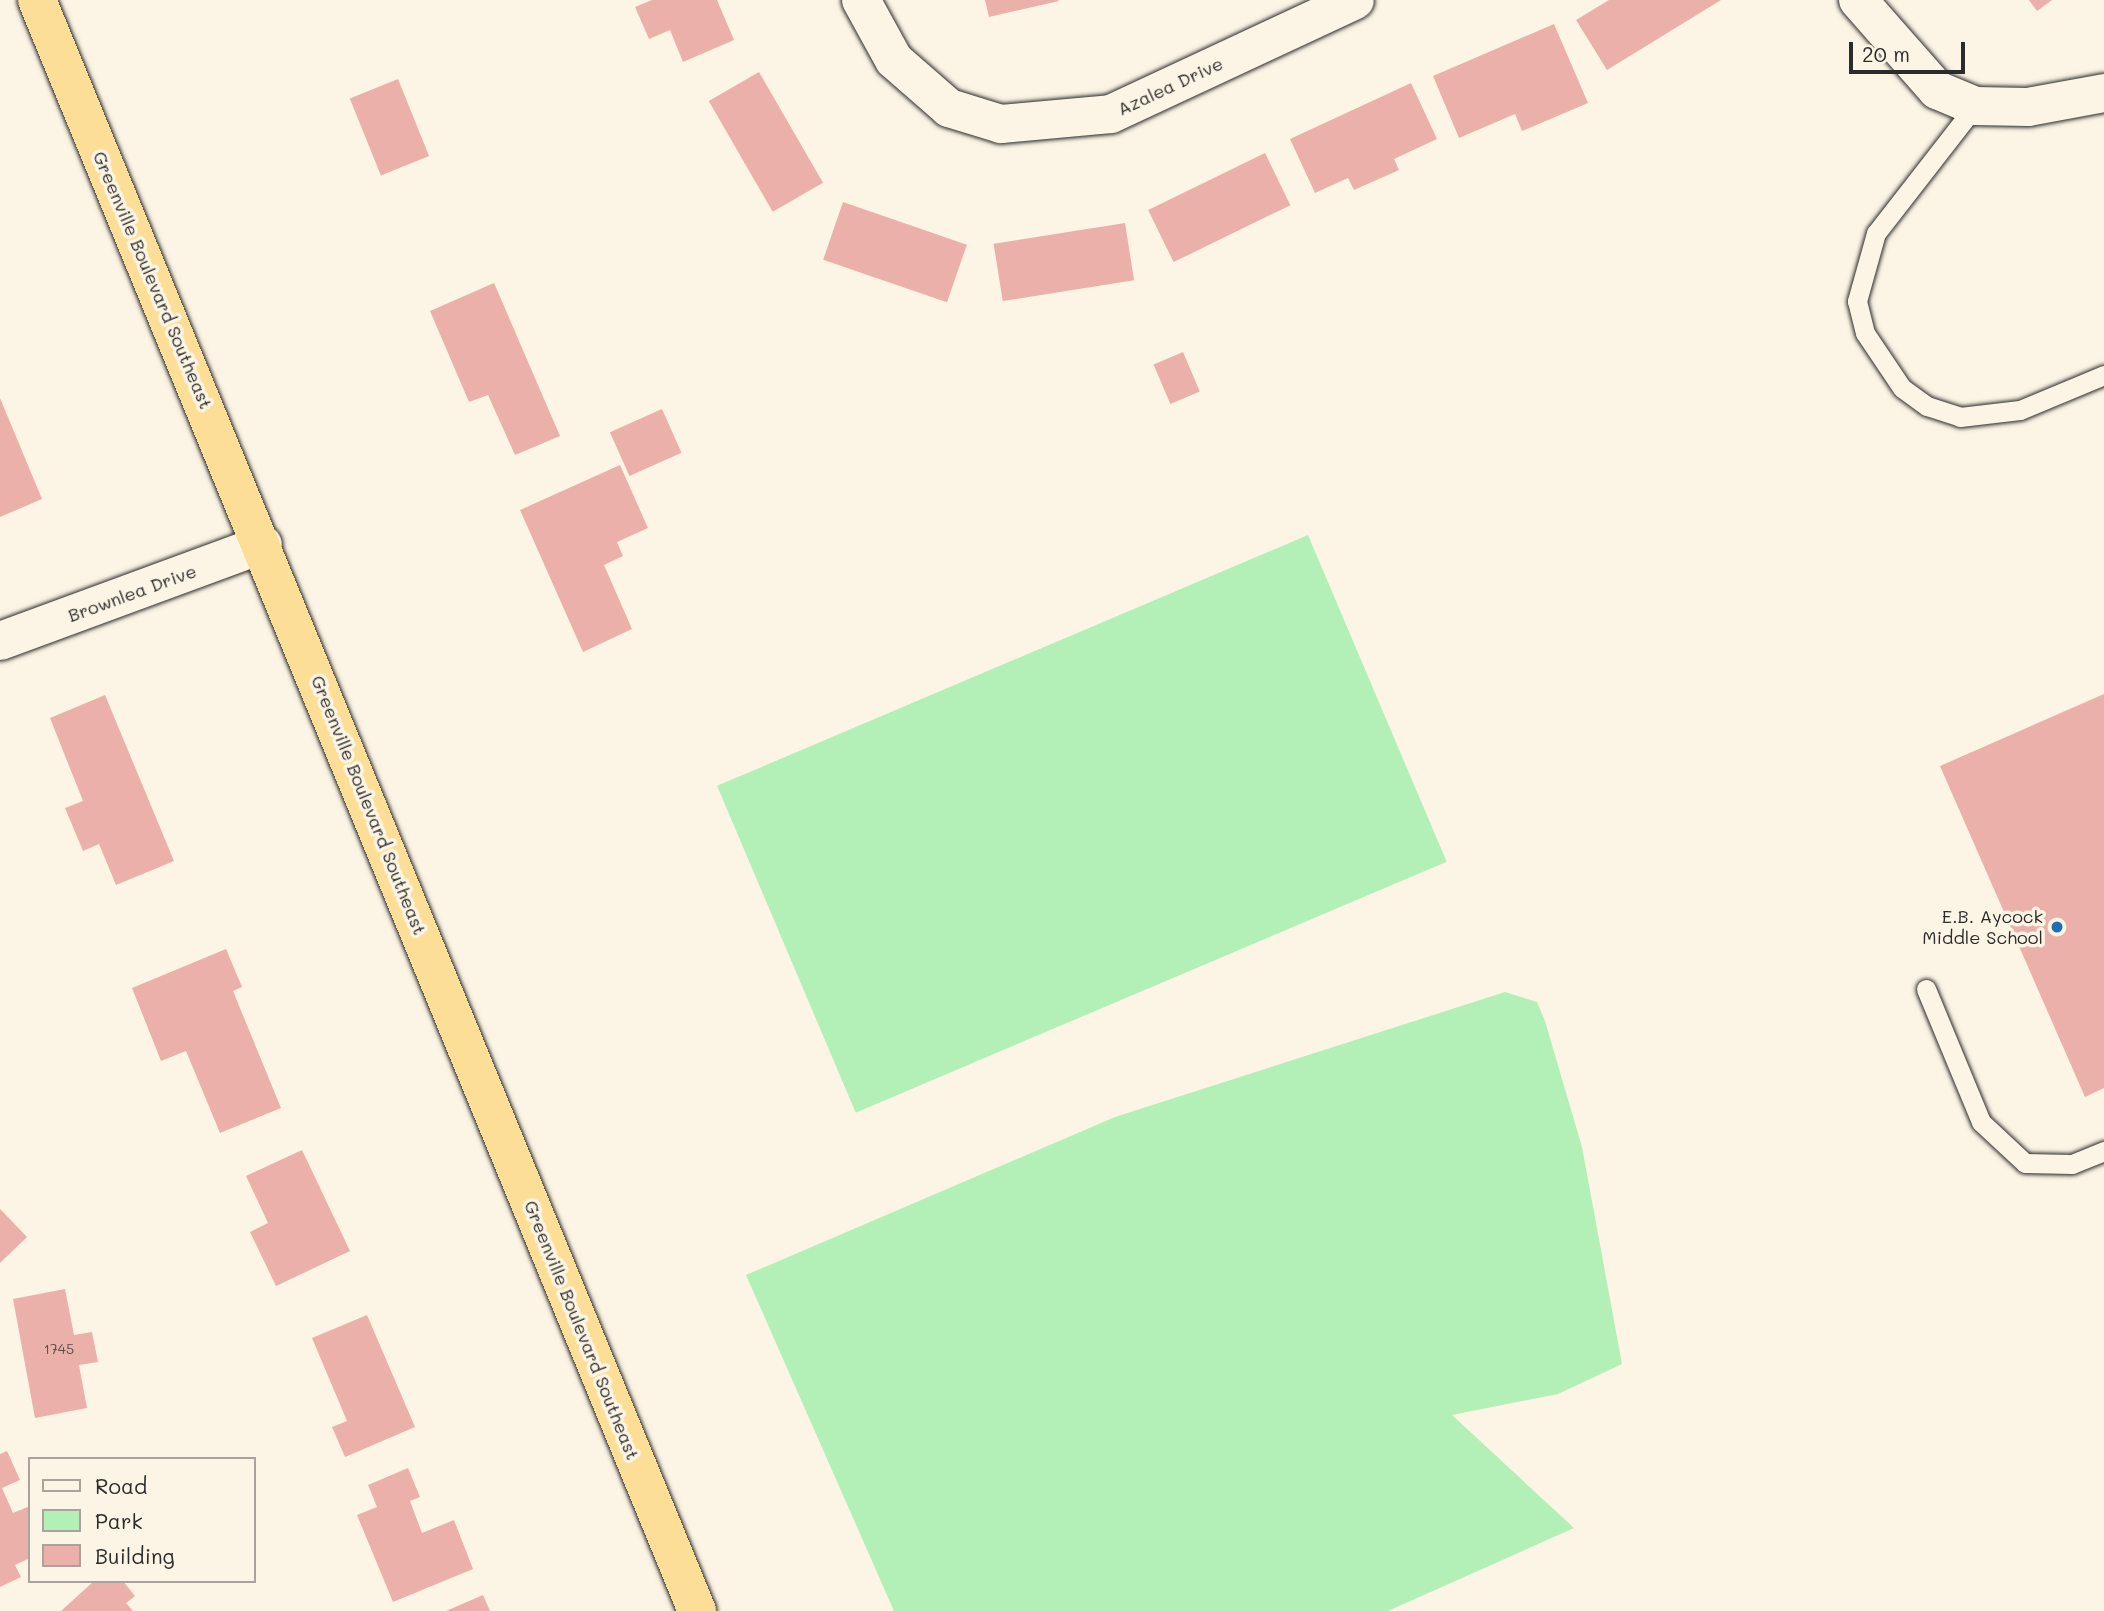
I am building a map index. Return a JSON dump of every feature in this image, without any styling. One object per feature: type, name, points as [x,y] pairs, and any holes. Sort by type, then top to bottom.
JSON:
[{"type":"highway","name":"Greenville Boulevard Southeast","points":[[37,0],[263,544],[697,1611]]},
{"type":"street","name":"Azalea Drive","points":[[861,0],[894,60],[948,107],[1001,124],[1111,114],[1355,0]]},
{"type":"street","points":[[1858,0],[1937,90],[1975,106],[2028,107],[2104,93]]},
{"type":"street","name":"Brownlea Drive","points":[[0,642],[263,544]]},
{"type":"lane","points":[[1975,106],[1876,233],[1857,301],[1865,333],[1902,388],[1927,406],[1960,417],[2020,411],[2104,375]]},
{"type":"lane","points":[[1926,989],[1981,1122],[2025,1163],[2072,1164],[2104,1151]]},
{"type":"green space","points":[[1308,535],[1447,862],[856,1113],[717,786]]},
{"type":"green space","points":[[1505,992],[1537,1002],[1545,1021],[1582,1147],[1622,1364],[1558,1394],[1452,1415],[1574,1528],[1388,1611],[894,1611],[746,1275],[1115,1117]]},
{"type":"building","points":[[652,0],[717,0],[734,40],[683,62],[670,30],[649,39],[635,7]]},
{"type":"building","points":[[985,0],[1058,0],[1059,1],[989,17]]},
{"type":"building","points":[[1609,0],[1721,0],[1607,70],[1576,20]]},
{"type":"building","points":[[2029,0],[2052,0],[2037,11]]},
{"type":"building","points":[[1554,24],[1588,103],[1522,131],[1515,114],[1459,138],[1433,76]]},
{"type":"building","points":[[759,72],[823,183],[773,212],[709,101]]},
{"type":"building","points":[[398,79],[429,156],[381,175],[350,98]]},
{"type":"building","points":[[1411,83],[1437,139],[1394,159],[1399,170],[1354,190],[1348,178],[1315,193],[1290,139]]},
{"type":"building","points":[[1265,153],[1290,205],[1174,262],[1148,210]]},
{"type":"building","points":[[843,202],[967,245],[947,302],[823,260]]},
{"type":"building","points":[[1125,223],[1134,280],[1003,301],[994,244]]},
{"type":"building","points":[[494,283],[560,436],[515,455],[488,395],[469,402],[430,311]]},
{"type":"building","points":[[1183,352],[1200,392],[1170,404],[1154,365]]},
{"type":"building","points":[[0,398],[42,499],[0,517]]},
{"type":"building","points":[[662,409],[682,453],[629,476],[610,432]]},
{"type":"building","points":[[620,465],[648,528],[617,542],[623,556],[604,565],[632,629],[583,652],[520,510]]},
{"type":"building","name":"E.B. Aycock Middle School","points":[[2104,694],[2104,1088],[2085,1097],[1940,766]]},
{"type":"building","points":[[105,695],[174,861],[116,885],[99,844],[83,851],[65,808],[83,801],[50,718]]},
{"type":"building","points":[[226,949],[242,987],[233,991],[281,1108],[220,1133],[186,1051],[161,1061],[132,988]]},
{"type":"building","points":[[302,1150],[350,1251],[276,1286],[250,1232],[268,1223],[246,1176]]},
{"type":"building","points":[[0,1209],[27,1237],[0,1263]]},
{"type":"building","points":[[65,1289],[74,1335],[92,1332],[98,1362],[79,1365],[87,1408],[35,1418],[13,1299]]},
{"type":"building","points":[[367,1315],[415,1427],[345,1457],[332,1427],[347,1421],[312,1338]]},
{"type":"building","points":[[7,1451],[20,1480],[2,1488],[13,1513],[28,1507],[28,1559],[15,1565],[21,1577],[0,1587],[0,1454]]},
{"type":"building","points":[[408,1468],[420,1497],[410,1501],[422,1533],[454,1520],[473,1569],[393,1602],[357,1515],[377,1507],[368,1485]]},
{"type":"building","points":[[92,1583],[125,1583],[135,1596],[126,1603],[133,1611],[61,1611]]},
{"type":"building","points":[[483,1595],[490,1611],[446,1611]]},
{"type":"place","name":"E.B. Aycock Middle School","points":[[2057,927]]}]
